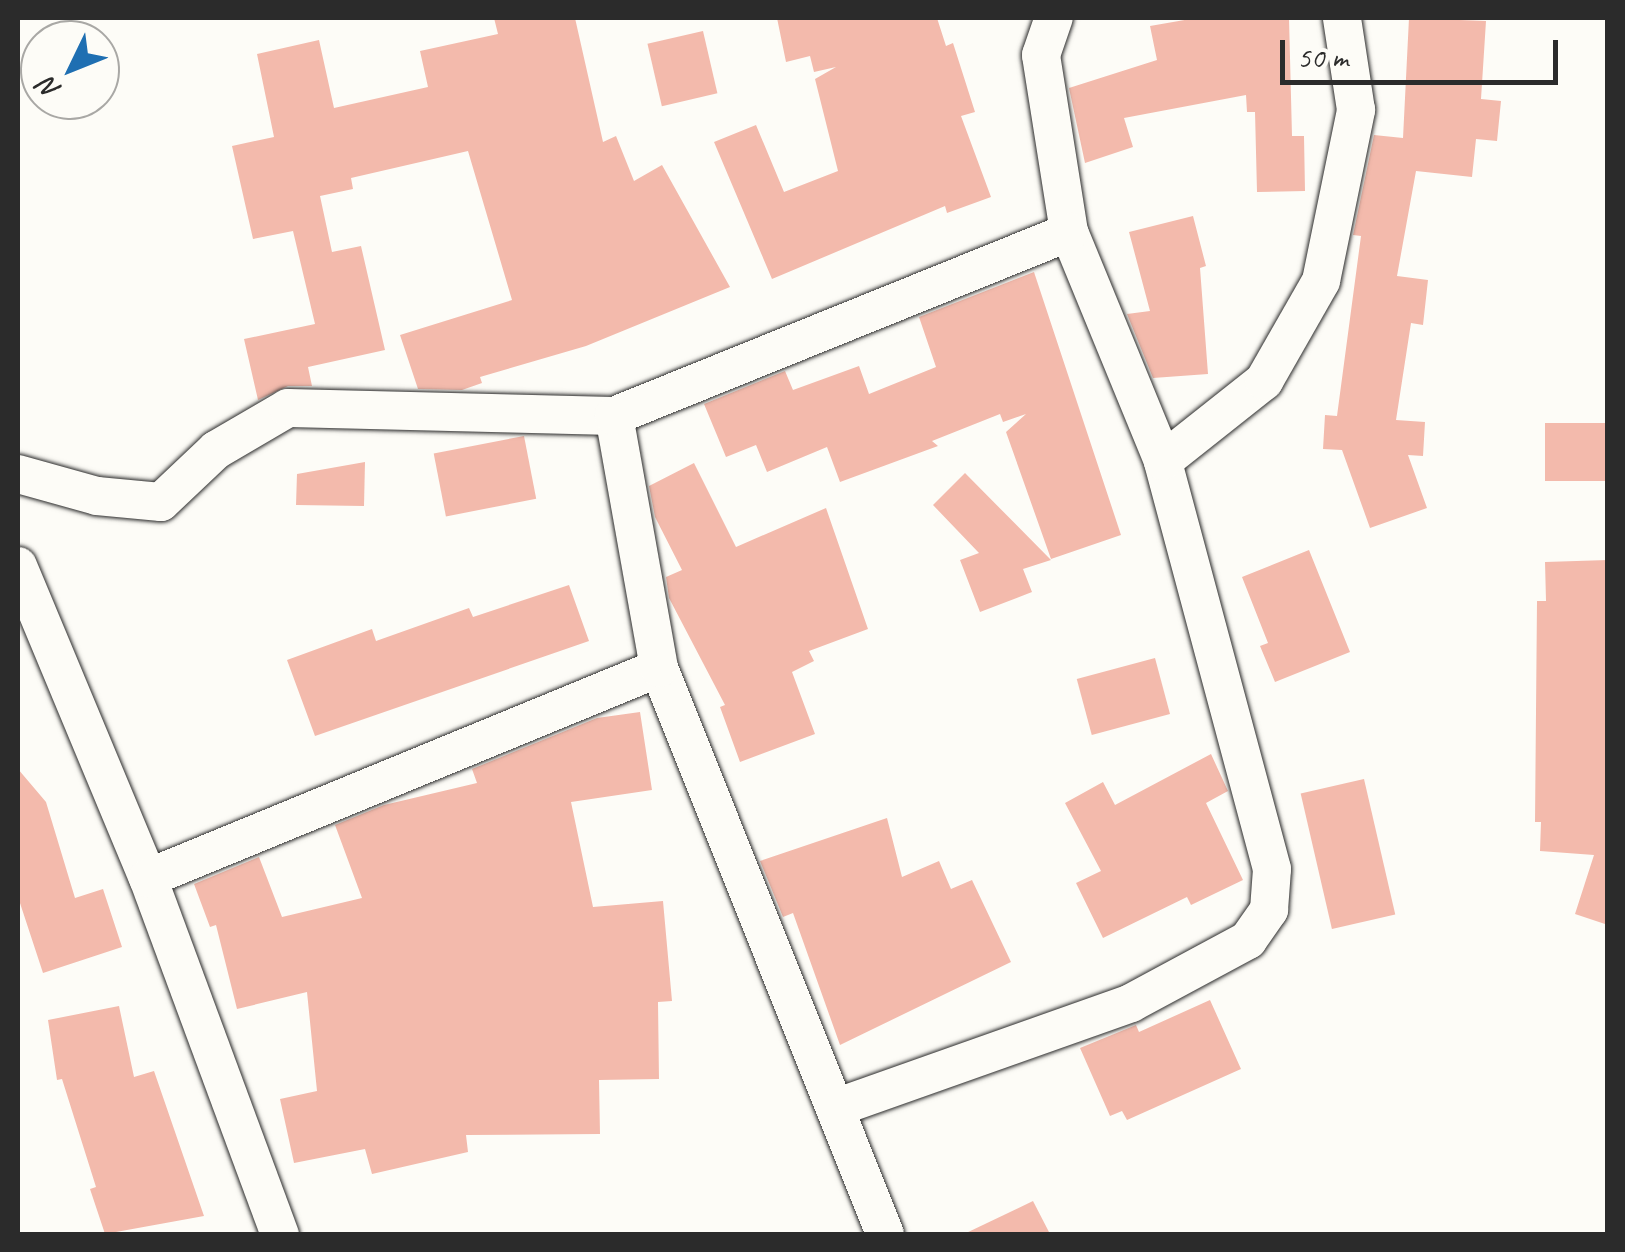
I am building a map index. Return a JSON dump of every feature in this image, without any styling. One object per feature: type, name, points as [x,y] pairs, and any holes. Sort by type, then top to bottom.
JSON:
[{"type":"street","points":[[835,1108],[1132,1002],[1248,940],[1269,910],[1272,869],[1162,461],[1069,232],[1041,54],[1054,18]]},
{"type":"street","points":[[1162,461],[1264,381],[1321,281],[1356,110],[1342,18]]},
{"type":"street","points":[[18,474],[97,496],[161,502],[216,450],[288,408],[614,416],[1069,232]]},
{"type":"street","points":[[614,416],[659,668],[885,1234]]},
{"type":"street","points":[[18,566],[148,878],[280,1234]]},
{"type":"street","points":[[148,878],[659,668]]},
{"type":"building","points":[[494,18],[575,18],[603,142],[616,136],[634,181],[662,165],[730,287],[586,346],[480,377],[482,383],[462,390],[418,389],[400,335],[512,300],[468,151],[351,178],[353,189],[320,196],[332,252],[361,246],[385,350],[308,367],[312,386],[288,386],[258,400],[244,339],[315,324],[293,231],[253,239],[232,146],[274,137],[257,54],[319,40],[334,108],[428,87],[420,51],[498,34]]},
{"type":"building","points":[[777,18],[937,18],[946,46],[953,43],[975,112],[961,116],[991,197],[947,213],[945,206],[772,279],[714,142],[756,125],[784,192],[838,171],[815,79],[836,67],[814,72],[810,56],[786,62]]},
{"type":"building","points":[[1196,18],[1289,18],[1292,136],[1304,136],[1305,191],[1257,192],[1255,112],[1247,112],[1246,95],[1124,118],[1133,147],[1085,163],[1069,88],[1157,60],[1150,26]]},
{"type":"building","points":[[1409,18],[1486,21],[1481,99],[1501,101],[1497,141],[1476,139],[1472,177],[1416,171],[1397,276],[1428,280],[1423,325],[1411,323],[1396,420],[1425,422],[1423,456],[1408,455],[1427,508],[1370,528],[1342,450],[1323,449],[1325,415],[1337,416],[1361,236],[1353,235],[1374,135],[1403,138]]},
{"type":"building","points":[[703,31],[717,93],[662,106],[647,44]]},
{"type":"building","points":[[1193,216],[1206,266],[1200,268],[1208,374],[1153,378],[1127,314],[1150,311],[1129,232]]},
{"type":"building","points":[[1034,272],[1121,535],[1051,559],[1006,432],[1026,414],[1003,422],[1000,414],[932,441],[938,446],[840,482],[827,447],[767,472],[756,445],[726,457],[704,404],[785,371],[793,390],[859,366],[869,394],[936,367],[919,317]]},
{"type":"building","points":[[1545,423],[1608,423],[1608,481],[1545,481]]},
{"type":"building","points":[[524,436],[536,499],[446,516],[434,454]]},
{"type":"building","points":[[365,462],[364,506],[296,505],[297,474]]},
{"type":"building","points":[[694,463],[736,547],[826,508],[868,629],[809,651],[814,661],[792,672],[815,734],[740,762],[720,707],[725,705],[669,598],[666,577],[682,570],[655,517],[649,486]]},
{"type":"building","points":[[965,473],[1051,560],[1023,569],[1032,592],[980,612],[960,560],[979,553],[933,505]]},
{"type":"building","points":[[1309,550],[1350,652],[1275,682],[1260,646],[1268,643],[1242,577]]},
{"type":"building","points":[[1608,560],[1608,925],[1575,914],[1594,855],[1540,851],[1541,822],[1535,822],[1537,601],[1546,601],[1545,562]]},
{"type":"building","points":[[569,585],[589,641],[315,736],[287,660],[372,629],[376,641],[469,608],[473,617]]},
{"type":"building","points":[[1155,658],[1170,714],[1092,735],[1077,679]]},
{"type":"building","points":[[640,712],[652,790],[571,802],[593,907],[663,901],[672,1001],[658,1002],[659,1079],[599,1080],[600,1134],[466,1135],[468,1152],[372,1174],[365,1149],[294,1163],[280,1099],[317,1091],[307,992],[237,1009],[216,925],[210,927],[194,884],[259,857],[282,917],[362,898],[335,825],[384,805],[477,783],[472,769],[597,718]]},
{"type":"building","points":[[1211,754],[1228,791],[1206,803],[1243,880],[1191,905],[1187,897],[1103,938],[1076,883],[1101,871],[1065,803],[1103,782],[1115,805]]},
{"type":"building","points":[[18,769],[46,802],[75,898],[103,889],[122,947],[43,973],[18,897]]},
{"type":"building","points":[[1364,779],[1395,914],[1332,929],[1301,794]]},
{"type":"building","points":[[887,818],[902,877],[939,861],[951,889],[972,880],[1011,962],[840,1045],[793,913],[783,917],[760,861]]},
{"type":"building","points":[[1210,1000],[1241,1069],[1127,1120],[1122,1111],[1110,1116],[1080,1048],[1136,1025],[1139,1032]]},
{"type":"building","points":[[119,1006],[134,1077],[154,1071],[204,1216],[105,1234],[90,1189],[96,1187],[62,1079],[57,1080],[48,1020]]},
{"type":"building","points":[[1033,1201],[1050,1234],[964,1234]]}]
